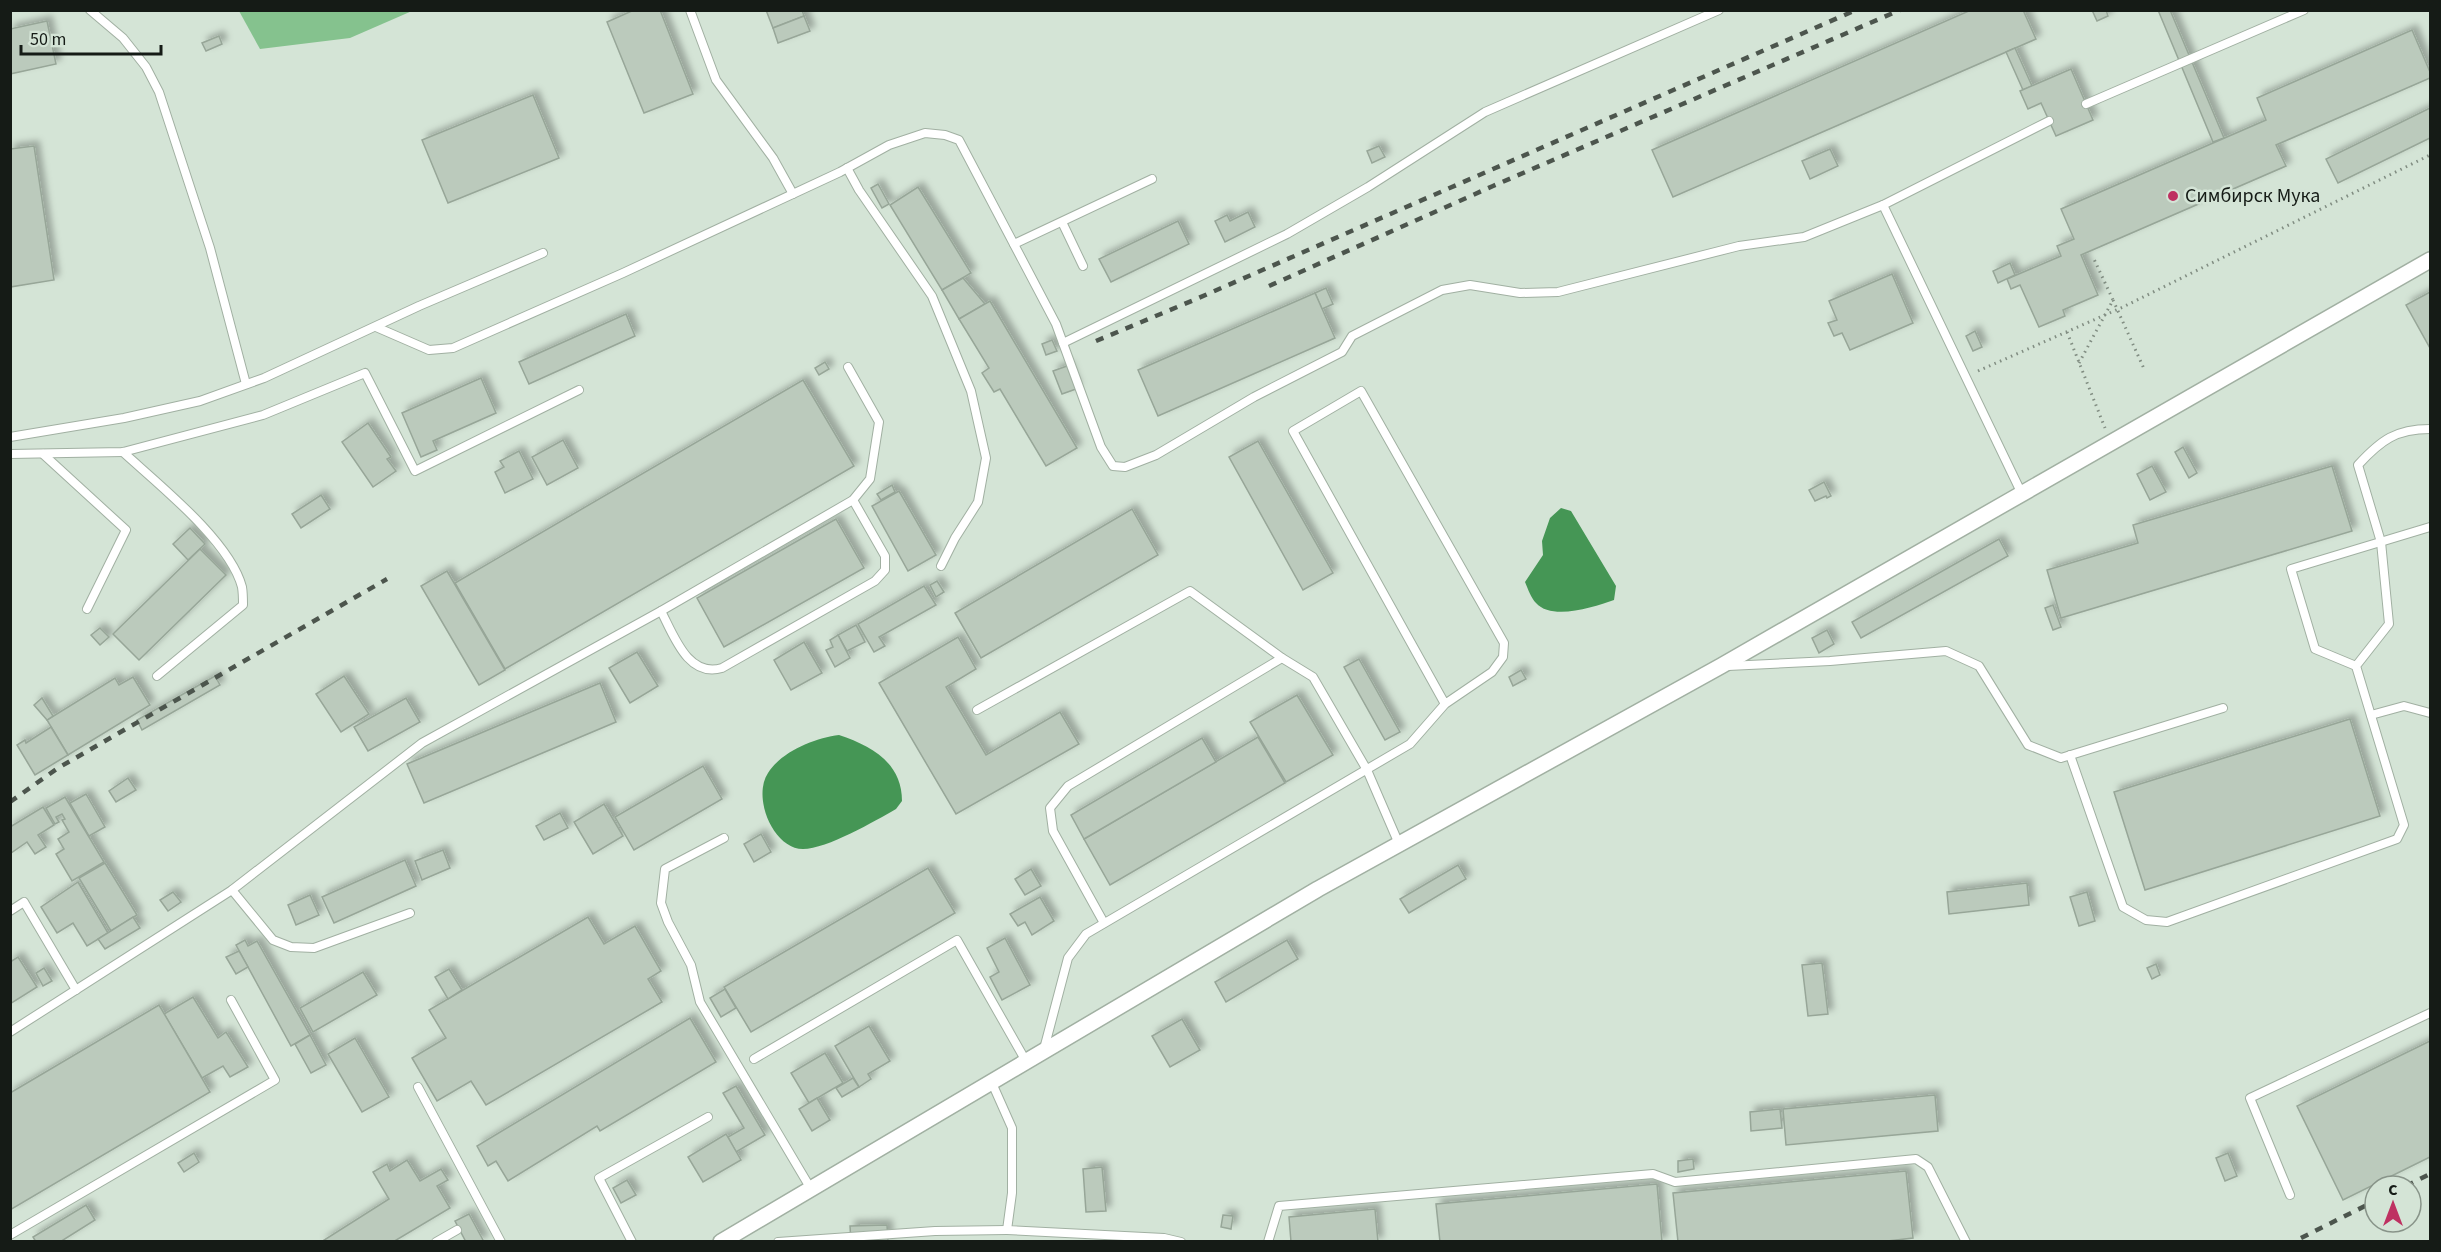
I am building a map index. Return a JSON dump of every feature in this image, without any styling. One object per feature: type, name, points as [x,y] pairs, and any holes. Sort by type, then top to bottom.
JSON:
[{"type":"street","points":[[721,1242],[1317,889],[1720,666],[2430,260]]},
{"type":"lane","points":[[90,10],[123,38],[146,67],[159,92],[210,248],[246,384]]},
{"type":"lane","points":[[690,10],[716,80],[773,158],[793,194]]},
{"type":"lane","points":[[1063,343],[1287,234],[1368,187],[1485,112],[1719,10]]},
{"type":"lane","points":[[2086,104],[2304,10]]},
{"type":"lane","points":[[376,327],[429,350],[453,348],[793,194],[889,145],[910,136],[925,133],[945,135],[958,140],[1014,244],[1063,343],[1101,447],[1113,466],[1125,467],[1156,455],[1254,397],[1342,352],[1352,336],[1442,290],[1470,285],[1520,293],[1558,292],[1739,246],[1804,237],[1883,205],[2049,121]]},
{"type":"lane","points":[[847,168],[859,190],[932,296],[973,402],[986,458],[978,502],[955,538],[941,566]]},
{"type":"lane","points":[[1014,244],[1152,179]]},
{"type":"lane","points":[[1883,205],[2021,492]]},
{"type":"lane","points":[[1062,222],[1083,266]]},
{"type":"lane","points":[[10,437],[124,418],[200,401],[246,384],[543,253]]},
{"type":"lane","points":[[10,1032],[232,890],[422,743],[661,611],[853,500],[870,479],[879,422],[848,367]]},
{"type":"lane","points":[[10,454],[123,452],[263,415],[365,373],[415,471],[579,390]]},
{"type":"lane","points":[[1043,1053],[1068,958],[1086,934],[1410,744],[1445,704],[1492,672],[1503,657],[1504,643],[1361,391],[1293,431],[1445,704]]},
{"type":"lane","points":[[2356,666],[2389,624],[2380,542],[2358,465],[2375,446],[2408,429],[2430,429]]},
{"type":"lane","points":[[123,452],[181,504],[209,535],[229,560],[242,587],[243,605],[157,676]]},
{"type":"lane","points":[[43,454],[126,530],[87,609]]},
{"type":"lane","points":[[661,611],[683,652],[696,666],[710,672],[722,668],[875,580],[885,570],[885,556],[853,500]]},
{"type":"lane","points":[[2356,666],[2315,649],[2291,569],[2430,527]]},
{"type":"lane","points":[[977,710],[1190,591],[1282,658],[1314,677],[1366,770],[1399,844]]},
{"type":"lane","points":[[1720,666],[1830,661],[1946,651],[1979,666],[2028,745],[2061,758],[2223,708]]},
{"type":"lane","points":[[1104,923],[1053,831],[1050,808],[1068,786],[1282,658]]},
{"type":"lane","points":[[2070,755],[2122,907],[2146,920],[2167,922],[2397,839],[2404,825],[2356,666]]},
{"type":"lane","points":[[2371,715],[2404,706],[2430,713]]},
{"type":"lane","points":[[724,838],[665,869],[661,903],[668,922],[691,965],[700,1002],[812,1189]]},
{"type":"lane","points":[[232,890],[273,940],[291,947],[314,948],[410,913]]},
{"type":"lane","points":[[10,911],[24,902],[76,990]]},
{"type":"lane","points":[[754,1059],[957,940],[1026,1063]]},
{"type":"lane","points":[[10,1235],[275,1080],[231,1000]]},
{"type":"lane","points":[[2290,1195],[2250,1098],[2430,1013]]},
{"type":"lane","points":[[992,1083],[1012,1128],[1012,1192],[1007,1230]]},
{"type":"lane","points":[[418,1087],[501,1242]]},
{"type":"lane","points":[[632,1242],[599,1178],[708,1117]]},
{"type":"lane","points":[[1268,1242],[1279,1206],[1653,1173],[1675,1182],[1916,1159],[1928,1167],[1966,1242]]},
{"type":"lane","points":[[436,1242],[457,1230]]},
{"type":"lane","points":[[778,1242],[954,1230],[1007,1230],[1164,1238],[1181,1242]]},
{"type":"path","points":[[1964,377],[2117,310],[2430,155]]},
{"type":"path","points":[[2093,257],[2145,371]]},
{"type":"path","points":[[2079,363],[2112,300]]},
{"type":"path","points":[[2067,332],[2111,442]]},
{"type":"shaded area","points":[[239,11],[412,11],[350,38],[260,49]]},
{"type":"shaded area","points":[[1561,508],[1571,511],[1616,586],[1614,600],[1585,609],[1562,612],[1543,608],[1533,599],[1525,582],[1543,555],[1542,541],[1550,518]]},
{"type":"shaded area","points":[[839,735],[863,745],[891,766],[901,788],[902,801],[896,809],[837,840],[813,848],[792,847],[775,831],[764,808],[762,795],[768,773],[790,752],[820,739]]},
{"type":"building","points":[[634,10],[660,10],[693,94],[644,113],[607,22]]},
{"type":"building","points":[[766,10],[802,10],[804,16],[773,28]]},
{"type":"building","points":[[1971,10],[2023,10],[2036,39],[1673,197],[1652,150]]},
{"type":"building","points":[[2092,10],[2106,10],[2108,16],[2097,21]]},
{"type":"building","points":[[2158,10],[2170,10],[2224,138],[2213,142]]},
{"type":"building","points":[[804,16],[810,31],[778,43],[773,28]]},
{"type":"building","points":[[47,21],[56,64],[10,74],[10,29]]},
{"type":"building","points":[[2412,30],[2430,72],[2430,78],[2276,145],[2286,166],[2081,255],[2098,295],[2063,310],[2065,316],[2039,327],[2020,285],[2011,289],[2007,279],[2061,256],[2057,246],[2074,239],[2061,209],[2266,120],[2257,98]]},
{"type":"building","points":[[219,36],[222,44],[206,51],[202,43]]},
{"type":"building","points":[[2015,48],[2032,86],[2023,90],[2006,52]]},
{"type":"building","points":[[2071,69],[2093,120],[2056,136],[2041,103],[2028,109],[2020,91]]},
{"type":"building","points":[[533,95],[559,158],[448,203],[422,140]]},
{"type":"building","points":[[2430,108],[2430,138],[2338,183],[2326,159]]},
{"type":"building","points":[[34,146],[54,280],[10,287],[10,149]]},
{"type":"building","points":[[1379,146],[1385,157],[1372,163],[1367,151]]},
{"type":"building","points":[[1830,149],[1838,166],[1810,179],[1802,161]]},
{"type":"building","points":[[878,184],[889,204],[882,208],[871,188]]},
{"type":"building","points":[[918,187],[971,273],[942,290],[890,205]]},
{"type":"building","points":[[1248,212],[1255,227],[1225,242],[1215,221],[1227,215],[1230,221]]},
{"type":"building","points":[[1178,221],[1189,244],[1111,282],[1099,259]]},
{"type":"building","points":[[2010,263],[2015,275],[1998,283],[1993,271]]},
{"type":"building","points":[[1892,274],[1913,323],[1850,350],[1842,333],[1834,336],[1828,323],[1837,320],[1829,301]]},
{"type":"building","points":[[963,278],[985,304],[959,319],[942,290]]},
{"type":"building","points":[[1326,288],[1333,304],[1322,309],[1315,293]]},
{"type":"building","points":[[2430,292],[2430,348],[2406,305]]},
{"type":"building","points":[[1315,293],[1335,338],[1158,416],[1138,370]]},
{"type":"building","points":[[990,301],[1077,448],[1046,466],[1000,389],[994,392],[982,373],[989,368],[959,319]]},
{"type":"building","points":[[626,314],[635,336],[529,384],[519,362]]},
{"type":"building","points":[[1975,331],[1982,347],[1973,351],[1966,336]]},
{"type":"building","points":[[1052,340],[1057,351],[1046,355],[1042,344]]},
{"type":"building","points":[[825,362],[829,369],[819,375],[815,368]]},
{"type":"building","points":[[1067,366],[1076,389],[1062,394],[1053,371]]},
{"type":"building","points":[[481,378],[496,413],[433,441],[437,450],[421,457],[402,413]]},
{"type":"building","points":[[803,380],[854,466],[505,669],[455,583]]},
{"type":"building","points":[[368,423],[391,457],[387,459],[396,471],[373,487],[342,442]]},
{"type":"building","points":[[563,440],[578,468],[547,485],[532,457]]},
{"type":"building","points":[[1258,441],[1333,573],[1303,590],[1229,457]]},
{"type":"building","points":[[2183,447],[2197,473],[2189,478],[2175,452]]},
{"type":"building","points":[[519,451],[533,479],[505,493],[495,472],[504,467],[500,461]]},
{"type":"building","points":[[2152,466],[2166,492],[2150,500],[2137,474]]},
{"type":"building","points":[[2332,466],[2352,531],[2061,618],[2047,570],[2138,543],[2133,525]]},
{"type":"building","points":[[1824,482],[1831,496],[1815,501],[1809,490]]},
{"type":"building","points":[[892,485],[895,492],[881,500],[877,494]]},
{"type":"building","points":[[899,491],[936,555],[908,571],[872,506]]},
{"type":"building","points":[[321,495],[330,509],[301,528],[292,514]]},
{"type":"building","points":[[1132,509],[1158,555],[981,658],[955,613]]},
{"type":"building","points":[[836,519],[864,568],[724,647],[697,598]]},
{"type":"building","points":[[190,528],[205,544],[188,560],[173,544]]},
{"type":"building","points":[[1999,539],[2008,556],[1861,638],[1852,622]]},
{"type":"building","points":[[200,549],[226,575],[139,660],[113,634]]},
{"type":"building","points":[[447,571],[505,670],[479,685],[421,586]]},
{"type":"building","points":[[937,581],[944,592],[936,597],[930,585]]},
{"type":"building","points":[[924,586],[936,605],[879,637],[885,646],[874,652],[858,624]]},
{"type":"building","points":[[2053,605],[2061,627],[2053,630],[2045,608]]},
{"type":"building","points":[[856,625],[865,642],[847,651],[838,635]]},
{"type":"building","points":[[100,628],[109,637],[100,645],[91,635]]},
{"type":"building","points":[[1827,630],[1834,644],[1819,653],[1812,638]]},
{"type":"building","points":[[838,635],[850,658],[835,667],[826,650],[833,647],[830,640]]},
{"type":"building","points":[[958,637],[976,669],[946,687],[986,755],[1060,712],[1079,744],[956,814],[879,683]]},
{"type":"building","points":[[804,642],[822,673],[791,690],[774,660]]},
{"type":"building","points":[[637,652],[658,686],[630,703],[609,668]]},
{"type":"building","points":[[1359,659],[1400,732],[1385,740],[1344,667]]},
{"type":"building","points":[[1521,670],[1526,679],[1513,686],[1509,677]]},
{"type":"building","points":[[215,676],[220,685],[142,730],[137,720]]},
{"type":"building","points":[[344,676],[369,714],[341,732],[316,694]]},
{"type":"building","points":[[133,677],[150,705],[68,755],[47,720],[115,678],[119,685]]},
{"type":"building","points":[[600,683],[616,722],[424,803],[407,764]]},
{"type":"building","points":[[1297,695],[1333,755],[1286,782],[1250,722]]},
{"type":"building","points":[[42,698],[53,716],[47,720],[34,705]]},
{"type":"building","points":[[406,698],[420,722],[368,751],[354,727]]},
{"type":"building","points":[[2350,719],[2380,816],[2145,890],[2114,792]]},
{"type":"building","points":[[51,727],[68,755],[35,775],[17,745],[25,740],[26,743]]},
{"type":"building","points":[[1258,737],[1285,783],[1110,885],[1084,839]]},
{"type":"building","points":[[1202,738],[1216,762],[1084,839],[1071,815]]},
{"type":"building","points":[[703,766],[722,799],[634,850],[615,817]]},
{"type":"building","points":[[128,778],[136,790],[116,802],[109,791]]},
{"type":"building","points":[[86,794],[105,827],[89,836],[70,803]]},
{"type":"building","points":[[65,797],[104,862],[72,881],[56,854],[64,849],[58,839],[69,832],[62,820],[65,819],[62,814],[56,817],[59,822],[55,824],[46,808]]},
{"type":"building","points":[[604,804],[623,836],[593,854],[574,822]]},
{"type":"building","points":[[43,807],[54,825],[38,835],[46,847],[35,854],[27,842],[11,853],[10,827]]},
{"type":"building","points":[[560,813],[568,828],[544,840],[536,826]]},
{"type":"building","points":[[761,834],[771,852],[754,862],[744,844]]},
{"type":"building","points":[[443,850],[450,868],[422,880],[415,861]]},
{"type":"building","points":[[405,860],[416,886],[334,923],[322,897]]},
{"type":"building","points":[[105,863],[137,915],[111,931],[79,878]]},
{"type":"building","points":[[1458,865],[1466,879],[1409,913],[1400,899]]},
{"type":"building","points":[[928,868],[955,913],[751,1032],[724,987]]},
{"type":"building","points":[[1031,869],[1041,886],[1025,895],[1015,879]]},
{"type":"building","points":[[78,882],[108,933],[87,946],[73,923],[57,933],[41,907]]},
{"type":"building","points":[[2027,883],[2029,905],[1949,914],[1947,892]]},
{"type":"building","points":[[173,892],[181,902],[168,911],[160,900]]},
{"type":"building","points":[[2087,892],[2095,921],[2079,926],[2070,897]]},
{"type":"building","points":[[310,895],[319,915],[296,925],[288,905]]},
{"type":"building","points":[[1040,897],[1054,921],[1032,935],[1025,922],[1018,926],[1010,914]]},
{"type":"building","points":[[133,917],[140,928],[105,949],[98,939]]},
{"type":"building","points":[[588,917],[604,944],[635,926],[661,971],[648,979],[662,1002],[486,1105],[471,1081],[437,1101],[412,1058],[446,1038],[429,1010]]},
{"type":"building","points":[[1005,938],[1030,985],[1002,1000],[990,977],[999,972],[987,948]]},
{"type":"building","points":[[245,940],[248,946],[257,941],[310,1035],[291,1046],[236,945]]},
{"type":"building","points":[[1287,940],[1298,959],[1226,1002],[1215,982]]},
{"type":"building","points":[[239,951],[248,967],[236,974],[226,957]]},
{"type":"building","points":[[18,957],[37,987],[10,1004],[10,962]]},
{"type":"building","points":[[1822,963],[1828,1014],[1808,1016],[1802,965]]},
{"type":"building","points":[[2156,964],[2160,975],[2152,979],[2147,968]]},
{"type":"building","points":[[44,968],[52,981],[43,986],[36,973]]},
{"type":"building","points":[[449,969],[462,990],[448,999],[435,977]]},
{"type":"building","points":[[363,972],[377,995],[313,1032],[300,1008]]},
{"type":"building","points":[[725,989],[736,1008],[721,1017],[710,998]]},
{"type":"building","points":[[193,997],[218,1038],[226,1032],[248,1067],[230,1077],[223,1066],[202,1078],[164,1014]]},
{"type":"building","points":[[159,1005],[210,1092],[10,1210],[10,1093]]},
{"type":"building","points":[[690,1018],[716,1062],[600,1131],[597,1126],[508,1181],[496,1161],[488,1166],[477,1146]]},
{"type":"building","points":[[1182,1019],[1200,1050],[1170,1067],[1152,1036]]},
{"type":"building","points":[[869,1026],[890,1061],[868,1074],[871,1079],[859,1087],[835,1046]]},
{"type":"building","points":[[310,1035],[326,1065],[311,1073],[295,1044]]},
{"type":"building","points":[[355,1038],[389,1097],[362,1112],[328,1054]]},
{"type":"building","points":[[2430,1041],[2430,1157],[2396,1174],[2363,1174],[2363,1190],[2343,1200],[2297,1106]]},
{"type":"building","points":[[825,1053],[843,1083],[809,1103],[791,1073]]},
{"type":"building","points":[[853,1078],[859,1087],[842,1097],[836,1088]]},
{"type":"building","points":[[736,1086],[765,1135],[736,1152],[728,1137],[744,1128],[723,1093]]},
{"type":"building","points":[[1935,1095],[1938,1131],[1786,1145],[1783,1109]]},
{"type":"building","points":[[817,1098],[830,1120],[812,1131],[799,1109]]},
{"type":"building","points":[[1780,1109],[1782,1128],[1751,1131],[1750,1112]]},
{"type":"building","points":[[726,1134],[741,1160],[703,1182],[688,1157]]},
{"type":"building","points":[[194,1153],[199,1162],[184,1172],[178,1163]]},
{"type":"building","points":[[2228,1153],[2237,1176],[2225,1181],[2216,1158]]},
{"type":"building","points":[[1693,1159],[1694,1169],[1678,1172],[1678,1161]]},
{"type":"building","points":[[407,1160],[420,1181],[441,1169],[448,1180],[437,1186],[450,1208],[393,1242],[321,1242],[389,1199],[373,1172],[387,1164],[390,1171]]},
{"type":"building","points":[[1102,1167],[1106,1211],[1086,1212],[1083,1169]]},
{"type":"building","points":[[1906,1171],[1913,1238],[1879,1242],[1678,1242],[1673,1193]]},
{"type":"building","points":[[627,1180],[636,1195],[621,1203],[613,1188]]},
{"type":"building","points":[[1657,1184],[1662,1242],[1440,1242],[1436,1204]]},
{"type":"building","points":[[86,1205],[95,1220],[60,1242],[36,1242],[33,1237]]},
{"type":"building","points":[[1375,1209],[1378,1242],[1291,1242],[1289,1217]]},
{"type":"building","points":[[469,1214],[483,1240],[481,1242],[466,1242],[455,1221]]},
{"type":"building","points":[[1223,1215],[1233,1216],[1231,1229],[1221,1227]]},
{"type":"building","points":[[887,1225],[888,1242],[851,1242],[850,1226]]},
{"type":"railway","points":[[1096,341],[1856,10]]},
{"type":"railway","points":[[1269,286],[1493,186],[1900,10]]},
{"type":"railway","points":[[10,802],[58,768],[387,579]]},
{"type":"railway","points":[[2423,1178],[2430,1174]]},
{"type":"railway","points":[[2301,1238],[2363,1207]]},
{"type":"place","name":"Симбирск Мука","points":[[2173,196]]}]
